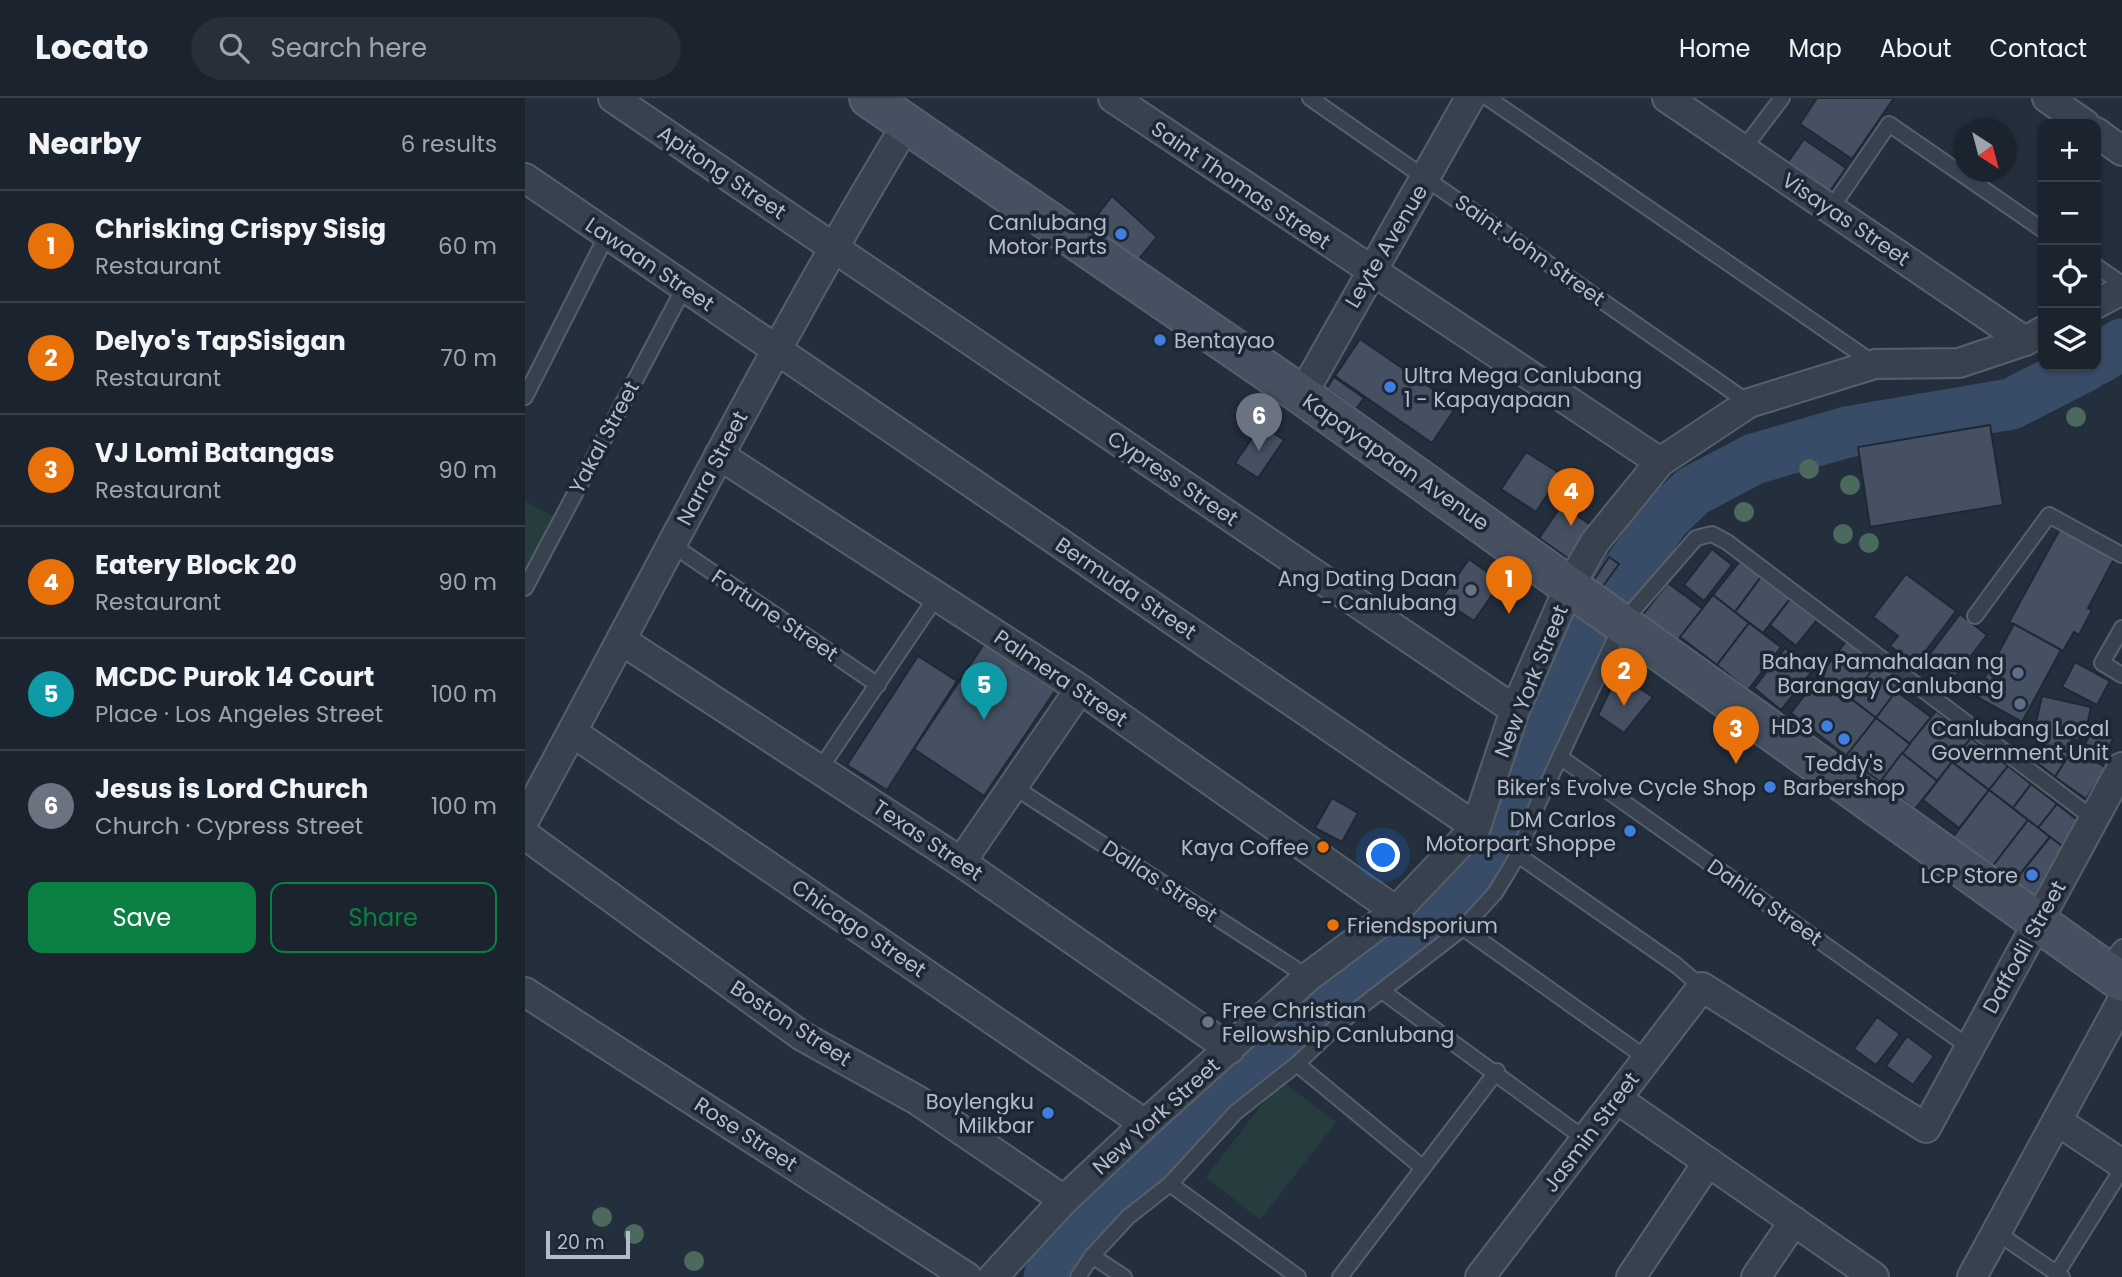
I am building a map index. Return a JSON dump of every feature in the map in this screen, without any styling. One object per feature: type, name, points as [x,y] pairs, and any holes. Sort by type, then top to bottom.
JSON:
[{"type":"street","name":"Apitong Street","points":[[613,98],[832,247]]},
{"type":"street","name":"Kapayapaan Avenue","points":[[869,98],[908,122],[1301,394],[1599,605],[2037,923],[2118,975]]},
{"type":"street","name":"Leyte Avenue","points":[[1301,394],[1470,98]]},
{"type":"street","name":"Visayas Street","points":[[1667,98],[1744,148],[1830,210],[2034,336]]},
{"type":"street","points":[[2047,98],[2078,119]]},
{"type":"street","name":"Saint Thomas Street","points":[[1124,101],[1369,271],[1660,461]]},
{"type":"street","name":"Narra Street","points":[[525,819],[775,349],[832,247],[908,122]]},
{"type":"street","points":[[2101,136],[2122,151]]},
{"type":"street","name":"Lawaan Street","points":[[525,178],[775,349]]},
{"type":"street","name":"Cypress Street","points":[[832,247],[1515,710]]},
{"type":"street","points":[[2101,301],[2122,290]]},
{"type":"street","name":"New York Street","points":[[993,1277],[1064,1200],[1145,1124],[1308,977],[1396,911],[1476,827],[1515,710],[1599,605],[1595,542],[1660,461],[1749,403],[1875,364],[1959,363],[2034,336]]},
{"type":"street","name":"Bermuda Street","points":[[775,349],[1476,827]]},
{"type":"street","name":"Palmera Street","points":[[719,455],[1080,689],[1396,911]]},
{"type":"street","name":"Texas Street","points":[[621,640],[961,862],[1230,1049]]},
{"type":"street","points":[[961,862],[1011,785],[1080,689]]},
{"type":"street","name":"Chicago Street","points":[[572,732],[1145,1124]]},
{"type":"street","name":"Daffodil Street","points":[[1702,987],[1926,1128],[2122,767]]},
{"type":"street","name":"Boston Street","points":[[525,835],[802,1036],[917,1100],[1064,1200]]},
{"type":"street","points":[[1972,1277],[2057,1121],[2118,975]]},
{"type":"street","name":"Jasmin Street","points":[[1480,1277],[1702,987]]},
{"type":"street","name":"Rose Street","points":[[525,992],[967,1277]]},
{"type":"street","points":[[1617,1099],[1874,1277]]},
{"type":"street","points":[[2057,1121],[2122,1167]]},
{"type":"street","points":[[1631,1277],[1708,1162]]},
{"type":"street","points":[[1756,1277],[1794,1222]]},
{"type":"lane","name":"Saint John Street","points":[[1310,98],[1749,403]]},
{"type":"lane","points":[[1487,98],[1875,364]]},
{"type":"lane","points":[[1744,148],[1782,98]]},
{"type":"lane","points":[[1830,210],[1889,124],[2038,227]]},
{"type":"lane","points":[[525,397],[607,235]]},
{"type":"lane","points":[[2101,269],[2122,284]]},
{"type":"lane","name":"Yakal Street","points":[[525,588],[684,288]]},
{"type":"lane","points":[[1975,615],[2049,516],[2122,555]]},
{"type":"lane","points":[[1079,1277],[1092,1256],[1128,1217],[1170,1184],[1236,1112],[1297,1065],[1341,1022],[1464,928],[1495,893],[1518,855],[1560,757],[1599,605],[1704,535],[1719,536],[2094,820]]},
{"type":"lane","name":"Fortune Street","points":[[671,544],[878,685]]},
{"type":"lane","points":[[820,769],[937,596]]},
{"type":"lane","points":[[2122,628],[2102,663],[2122,676]]},
{"type":"lane","name":"Dahlia Street","points":[[1560,757],[1969,1047]]},
{"type":"lane","name":"Dallas Street","points":[[1011,785],[1308,977]]},
{"type":"lane","points":[[1518,855],[1676,965],[1702,987]]},
{"type":"lane","points":[[1464,928],[1646,1058]]},
{"type":"lane","points":[[1382,990],[1585,1139]]},
{"type":"lane","points":[[1297,1065],[1422,1167]]},
{"type":"lane","points":[[1340,1277],[1497,1072]]},
{"type":"lane","points":[[1996,1232],[2059,1275],[2122,1167]]},
{"type":"lane","points":[[1170,1184],[1298,1277]]},
{"type":"lane","points":[[1092,1256],[1125,1277]]},
{"type":"green space","points":[[2122,328],[2122,358],[2101,370],[2101,341]]},
{"type":"green space","points":[[2044,371],[2099,371],[2020,415],[2000,421],[1895,430],[1779,461],[1742,475],[1707,493],[1674,519],[1621,599],[1603,588],[1679,488],[1744,447],[1881,407],[1940,405],[1981,399]]},
{"type":"green space","points":[[525,501],[556,518],[525,576]]},
{"type":"green space","points":[[1281,1080],[1336,1122],[1260,1220],[1206,1177]]},
{"type":"building","points":[[1817,98],[1894,98],[1852,159],[1800,124]]},
{"type":"building","points":[[1804,139],[1846,168],[1830,191],[1788,162]]},
{"type":"building","name":"Canlubang Motor Parts","points":[[1112,196],[1157,237],[1130,270],[1085,231]]},
{"type":"building","name":"Ultra Mega Canlubang 1 - Kapayapaan","points":[[1360,339],[1457,406],[1432,443],[1335,376]]},
{"type":"building","points":[[1334,377],[1364,398],[1356,409],[1327,388]]},
{"type":"building","points":[[1261,425],[1284,440],[1258,478],[1235,463]]},
{"type":"building","points":[[1990,425],[2003,505],[1870,527],[1858,447]]},
{"type":"building","points":[[1526,452],[1561,474],[1536,512],[1501,489]]},
{"type":"building","points":[[1562,505],[1595,528],[1572,561],[1539,538]]},
{"type":"building","points":[[2060,529],[2114,559],[2088,608],[2092,610],[2079,635],[2074,632],[2063,651],[2009,622]]},
{"type":"building","points":[[1712,549],[1732,565],[1704,601],[1684,585]]},
{"type":"building","points":[[1609,557],[1619,564],[1603,586],[1594,580]]},
{"type":"building","name":"Ang Dating Daan - Canlubang","points":[[1469,559],[1501,582],[1474,621],[1441,599]]},
{"type":"building","points":[[1740,561],[1761,577],[1735,612],[1713,595]]},
{"type":"building","points":[[1906,574],[1956,611],[1915,665],[1890,646],[1898,636],[1873,617]]},
{"type":"building","points":[[1761,577],[1790,599],[1763,633],[1735,612]]},
{"type":"building","points":[[1668,583],[1703,609],[1671,649],[1637,622]]},
{"type":"building","points":[[1713,595],[1749,623],[1717,665],[1680,637]]},
{"type":"building","points":[[1790,599],[1817,620],[1796,646],[1770,625]]},
{"type":"building","points":[[1960,614],[1987,635],[1954,678],[1927,658]]},
{"type":"building","points":[[1749,623],[1781,647],[1748,690],[1717,665]]},
{"type":"building","name":"Bahay Pamahalaan ng Barangay Canlubang","points":[[2014,624],[2061,650],[2022,722],[1975,696]]},
{"type":"building","points":[[1848,639],[1878,663],[1850,698],[1820,675]]},
{"type":"building","points":[[984,644],[1055,691],[984,796],[914,749]]},
{"type":"building","points":[[1785,648],[1813,670],[1781,710],[1754,688]]},
{"type":"building","points":[[918,656],[957,681],[887,790],[847,765]]},
{"type":"building","points":[[2075,662],[2110,681],[2097,705],[2062,687]]},
{"type":"building","points":[[1878,663],[1904,682],[1876,718],[1850,698]]},
{"type":"building","points":[[1618,674],[1653,697],[1624,733],[1598,715]]},
{"type":"building","points":[[1820,675],[1876,718],[1846,756],[1791,713]]},
{"type":"building","points":[[1896,691],[1931,717],[1910,744],[1876,718]]},
{"type":"building","points":[[2042,696],[2091,707],[2085,736],[2080,735],[2079,740],[2072,739],[2069,752],[2039,745],[2042,732],[2034,731]]},
{"type":"building","points":[[1936,711],[1971,738],[1937,781],[1902,753]]},
{"type":"building","points":[[1876,718],[1910,744],[1880,782],[1846,756]]},
{"type":"building","points":[[2092,730],[2113,739],[2105,754],[2085,744]]},
{"type":"building","points":[[1971,738],[2008,766],[1989,790],[1952,762]]},
{"type":"building","points":[[2039,745],[2071,753],[2055,777],[2031,758]]},
{"type":"building","points":[[2074,747],[2106,768],[2086,799],[2055,777]]},
{"type":"building","points":[[1902,753],[1937,781],[1915,809],[1880,782]]},
{"type":"building","points":[[1952,762],[1989,790],[1959,828],[1923,800]]},
{"type":"building","points":[[2008,766],[2031,784],[2013,808],[1989,790]]},
{"type":"building","points":[[2031,784],[2057,804],[2038,828],[2013,808]]},
{"type":"building","points":[[1989,790],[2028,820],[1992,867],[1953,837]]},
{"type":"building","points":[[1332,798],[1358,813],[1342,842],[1315,828]]},
{"type":"building","points":[[2057,804],[2081,823],[2066,849],[2038,828]]},
{"type":"building","points":[[2028,820],[2050,837],[2013,883],[1992,867]]},
{"type":"building","points":[[2050,837],[2066,849],[2036,901],[2013,883]]},
{"type":"building","points":[[1877,1017],[1900,1034],[1876,1065],[1854,1049]]},
{"type":"building","points":[[1907,1036],[1934,1056],[1913,1085],[1886,1066]]},
{"type":"waterway","points":[[2101,357],[2122,344]]},
{"type":"waterway","points":[[1049,1277],[1089,1223],[1353,982],[1423,930],[1488,855],[1527,771],[1554,694],[1600,609],[1665,518],[1693,491],[1754,459],[1847,432],[2011,404],[2075,371]]},
{"type":"place","name":"Canlubang Motor Parts","points":[[1121,234]]},
{"type":"place","name":"Bentayao","points":[[1160,340]]},
{"type":"place","name":"Ultra Mega Canlubang 1 - Kapayapaan","points":[[1390,387]]},
{"type":"place","name":"Jesus is Lord Church","points":[[1259,451]]},
{"type":"place","name":"Eatery Block 20","points":[[1571,526]]},
{"type":"place","name":"Ang Dating Daan - Canlubang","points":[[1471,590]]},
{"type":"place","name":"Chrisking Crispy Sisig","points":[[1509,614]]},
{"type":"place","name":"Bahay Pamahalaan ng Barangay Canlubang","points":[[2018,673]]},
{"type":"place","name":"Canlubang Local Government Unit","points":[[2020,704]]},
{"type":"place","name":"Delyo's TapSisigan","points":[[1624,706]]},
{"type":"place","name":"MCDC Purok 14 Court","points":[[984,720]]},
{"type":"place","name":"HD3","points":[[1827,726]]},
{"type":"place","name":"Teddy's Barbershop","points":[[1844,739]]},
{"type":"place","name":"VJ Lomi Batangas","points":[[1736,764]]},
{"type":"place","name":"Biker's Evolve Cycle Shop","points":[[1770,787]]},
{"type":"place","name":"DM Carlos Motorpart Shoppe","points":[[1630,831]]},
{"type":"place","name":"Kaya Coffee","points":[[1323,847]]},
{"type":"place","name":"LCP Store","points":[[2032,875]]},
{"type":"place","name":"Friendsporium","points":[[1333,925]]},
{"type":"place","name":"Free Christian Fellowship Canlubang","points":[[1208,1022]]},
{"type":"place","name":"Boylengku Milkbar","points":[[1048,1113]]}]
